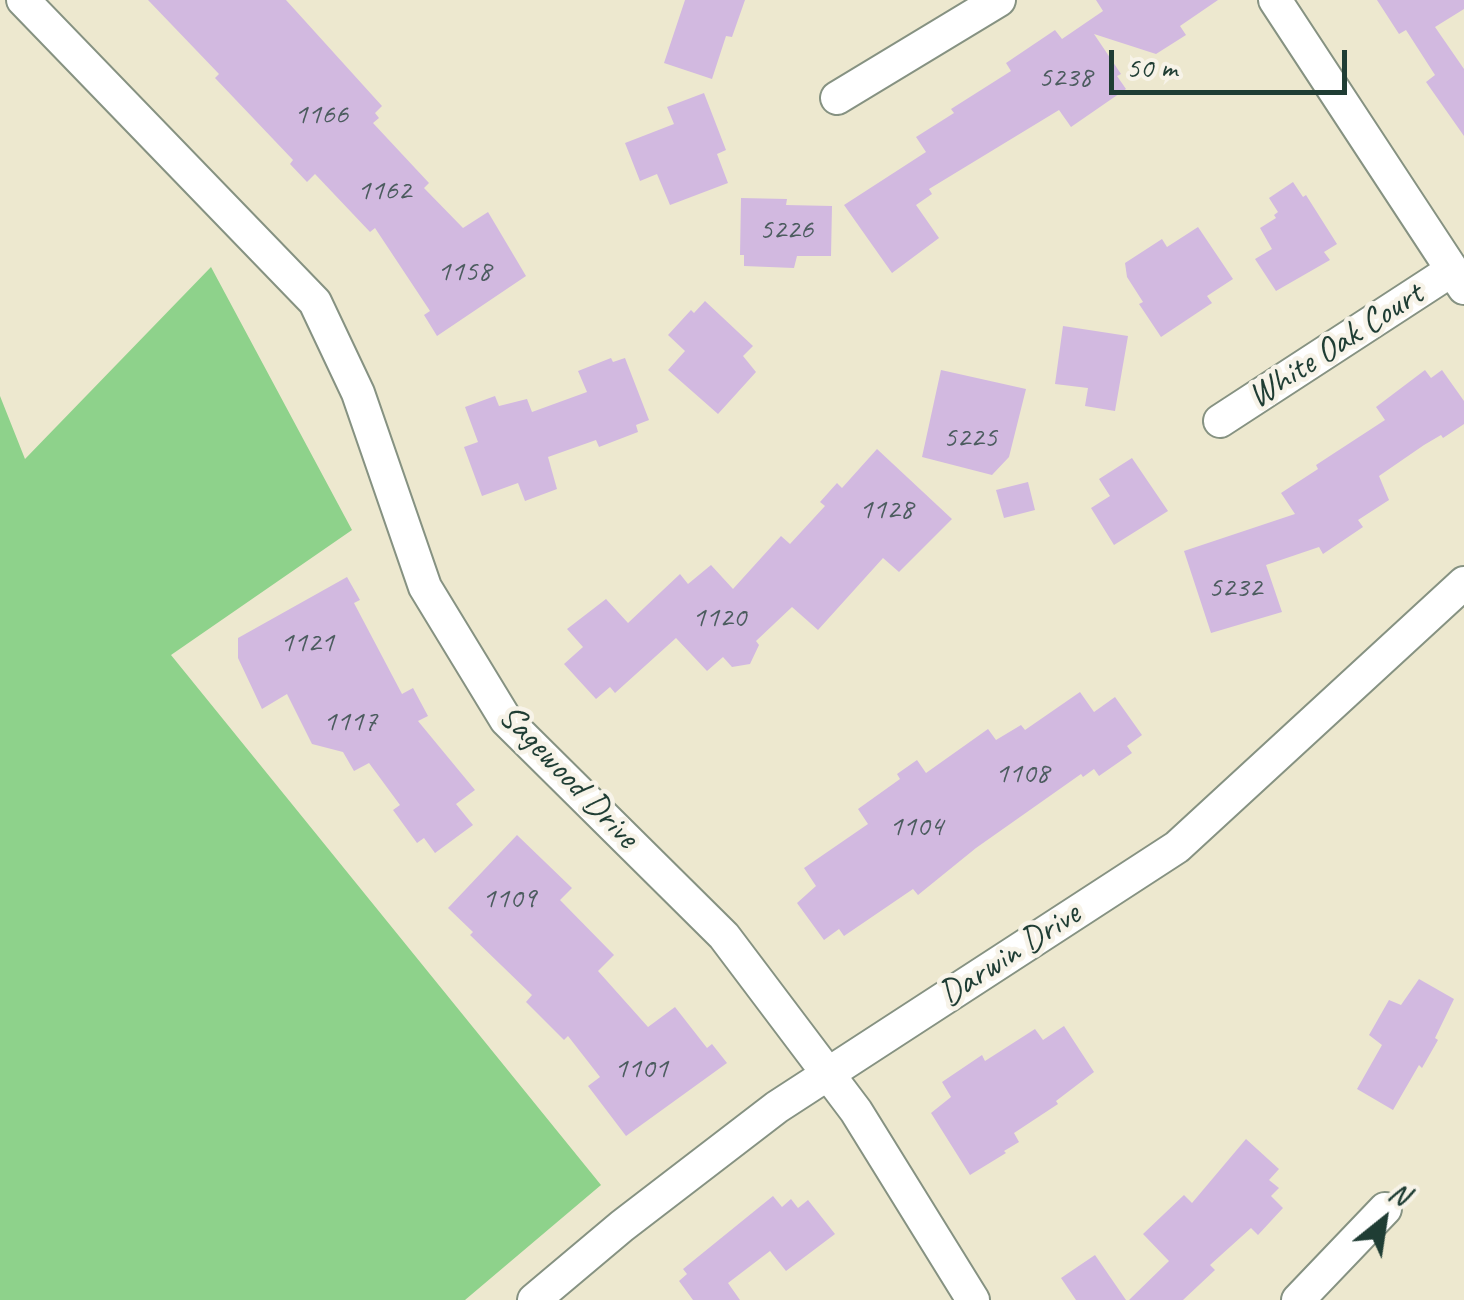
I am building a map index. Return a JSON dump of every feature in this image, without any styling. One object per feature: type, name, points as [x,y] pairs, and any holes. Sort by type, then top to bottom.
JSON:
[{"type":"street","name":"Sagewood Drive","points":[[23,0],[315,302],[358,393],[424,587],[506,720],[724,936],[856,1111],[973,1300]]},
{"type":"street","points":[[837,98],[999,0]]},
{"type":"street","points":[[1274,0],[1458,279]]},
{"type":"street","name":"White Oak Court","points":[[1220,421],[1458,279]]},
{"type":"street","name":"Darwin Drive","points":[[534,1300],[776,1107],[1177,847],[1464,583]]},
{"type":"street","points":[[1298,1300],[1386,1209]]},
{"type":"green space","points":[[211,267],[352,530],[171,655],[601,1185],[465,1300],[0,1300],[0,396],[25,459]]},
{"type":"building","points":[[148,0],[286,0],[382,106],[373,123],[429,183],[424,188],[463,228],[488,212],[526,276],[437,336],[424,315],[430,311],[375,228],[370,232],[315,174],[307,182],[290,164],[293,160],[215,78],[219,74]]},
{"type":"building","points":[[685,0],[745,0],[732,37],[726,36],[712,79],[664,63]]},
{"type":"building","points":[[1096,0],[1218,0],[1180,26],[1186,35],[1156,54],[1094,34],[1121,74],[1117,76],[1126,89],[1071,127],[1059,110],[929,189],[932,194],[916,205],[939,238],[892,273],[844,205],[926,152],[916,137],[954,113],[951,109],[1011,71],[1006,63],[1055,30],[1062,39],[1103,11]]},
{"type":"building","points":[[1377,0],[1464,0],[1464,9],[1435,27],[1464,69],[1464,136],[1426,82],[1435,75],[1406,30],[1399,34]]},
{"type":"building","points":[[704,93],[726,150],[717,154],[728,183],[670,205],[657,174],[640,181],[625,143],[674,124],[667,107]]},
{"type":"building","points":[[1293,182],[1303,197],[1306,195],[1337,244],[1324,252],[1330,260],[1276,291],[1255,259],[1272,249],[1260,228],[1276,218],[1278,212],[1269,198]]},
{"type":"building","points":[[741,198],[787,199],[786,205],[832,206],[831,256],[797,256],[794,268],[744,266],[744,255],[740,255]]},
{"type":"building","points":[[1198,227],[1233,279],[1207,296],[1212,303],[1161,337],[1139,304],[1143,302],[1127,277],[1125,263],[1162,239],[1167,247]]},
{"type":"building","points":[[705,301],[753,346],[743,356],[756,372],[718,414],[668,370],[685,351],[668,335]]},
{"type":"building","points":[[1063,326],[1128,336],[1115,411],[1085,406],[1088,388],[1055,384]]},
{"type":"building","points":[[611,358],[613,362],[625,358],[649,420],[636,425],[638,432],[599,447],[596,440],[548,457],[557,489],[525,501],[518,483],[482,496],[464,447],[478,442],[465,407],[495,396],[499,406],[527,399],[532,412],[587,392],[578,371]]},
{"type":"building","points":[[941,370],[1026,389],[1009,457],[992,475],[922,457]]},
{"type":"building","points":[[1425,370],[1431,378],[1442,370],[1464,401],[1464,424],[1379,476],[1389,500],[1358,520],[1363,527],[1323,554],[1319,547],[1266,565],[1282,612],[1211,633],[1184,551],[1295,514],[1281,493],[1385,420],[1376,407]]},
{"type":"building","points":[[877,449],[952,519],[899,572],[883,558],[818,630],[792,607],[756,641],[759,645],[750,664],[732,667],[723,657],[707,671],[676,638],[615,693],[610,687],[596,699],[564,664],[583,647],[567,629],[606,599],[628,623],[680,574],[688,584],[711,565],[733,589],[781,536],[790,544],[825,506],[820,502],[837,483],[842,488]]},
{"type":"building","points":[[1132,458],[1168,511],[1114,545],[1091,508],[1110,496],[1099,479]]},
{"type":"building","points":[[1028,482],[1035,510],[1004,518],[996,490]]},
{"type":"building","points":[[347,577],[360,600],[354,603],[402,694],[413,688],[428,716],[418,721],[475,790],[456,804],[473,825],[435,853],[424,838],[417,843],[393,810],[400,805],[369,763],[354,771],[343,752],[312,744],[287,694],[262,709],[238,658],[238,638]]},
{"type":"building","points":[[1080,692],[1094,712],[1115,697],[1142,735],[1127,746],[1132,753],[1099,776],[1094,769],[1083,777],[1081,774],[976,848],[918,895],[913,889],[844,936],[839,929],[824,940],[797,903],[816,886],[804,868],[868,824],[858,809],[900,779],[897,774],[917,760],[926,773],[988,729],[996,740],[1021,725],[1025,730]]},
{"type":"building","points":[[517,835],[572,888],[560,900],[614,955],[598,971],[648,1027],[675,1007],[707,1048],[712,1044],[727,1063],[626,1136],[588,1086],[600,1077],[568,1036],[564,1040],[526,1002],[532,995],[448,908]]},
{"type":"building","points":[[1419,979],[1454,999],[1435,1038],[1438,1040],[1393,1110],[1357,1089],[1382,1045],[1369,1035],[1389,1000],[1401,1005]]},
{"type":"building","points":[[1064,1026],[1094,1072],[1056,1101],[1058,1104],[1014,1133],[1019,1142],[1006,1153],[970,1175],[931,1113],[951,1097],[942,1082],[982,1055],[985,1061],[1035,1029],[1043,1040]]},
{"type":"building","points":[[1246,1139],[1279,1169],[1269,1180],[1279,1188],[1271,1196],[1283,1208],[1258,1235],[1251,1228],[1210,1265],[1215,1270],[1183,1300],[1129,1300],[1169,1261],[1143,1234],[1184,1195],[1192,1203]]},
{"type":"building","points":[[773,1196],[782,1207],[791,1199],[798,1208],[808,1200],[835,1234],[786,1271],[770,1251],[728,1283],[740,1300],[693,1300],[679,1281],[687,1274],[683,1269]]},
{"type":"building","points":[[1095,1255],[1126,1300],[1076,1300],[1061,1278]]}]
